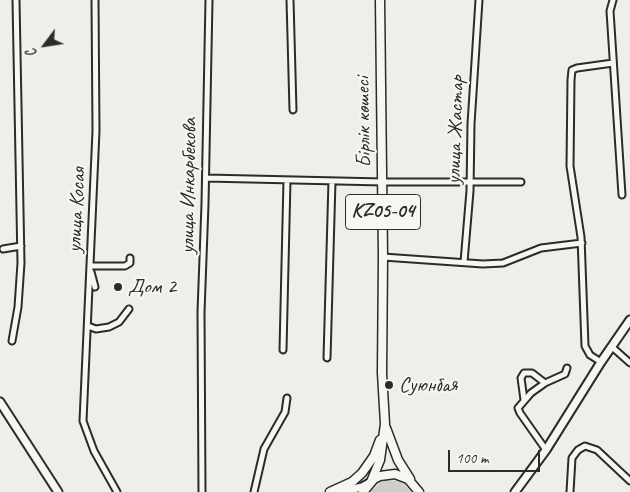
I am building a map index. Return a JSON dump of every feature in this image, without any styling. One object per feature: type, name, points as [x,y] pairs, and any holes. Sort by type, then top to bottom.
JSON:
[{"type":"main road","name":"Бірлік көшесі","points":[[380,0],[384,424]]},
{"type":"main road","name":"KZ05-04","points":[[363,492],[371,482],[380,460],[384,424]]},
{"type":"main road","name":"KZ05-04","points":[[384,424],[398,460],[419,492]]},
{"type":"main road","points":[[330,492],[352,482],[366,468],[377,448],[384,424]]},
{"type":"main road","points":[[371,482],[380,476],[395,474],[414,484]]},
{"type":"street","points":[[12,341],[19,299],[21,246],[16,0]]},
{"type":"street","name":"улица Косая","points":[[95,0],[97,112],[82,421],[94,451],[117,492]]},
{"type":"street","name":"улица Инкарбекова","points":[[202,492],[202,312],[209,0]]},
{"type":"street","points":[[290,0],[293,110]]},
{"type":"street","name":"улица Жастар","points":[[464,262],[479,0]]},
{"type":"street","points":[[613,0],[610,11],[622,195]]},
{"type":"street","points":[[602,362],[590,355],[585,346],[582,244],[570,166],[572,70],[613,63]]},
{"type":"street","points":[[206,178],[332,182],[521,182]]},
{"type":"street","points":[[282,350],[287,180]]},
{"type":"street","points":[[327,358],[332,182]]},
{"type":"street","points":[[383,256],[484,264],[503,263],[541,248],[582,244]]},
{"type":"street","points":[[3,249],[21,246]]},
{"type":"street","points":[[95,287],[90,268],[125,266],[130,263],[130,258]]},
{"type":"street","points":[[88,326],[96,329],[110,328],[119,322],[128,309]]},
{"type":"street","points":[[515,492],[546,450],[630,320]]},
{"type":"street","points":[[612,347],[630,363]]},
{"type":"street","points":[[546,450],[518,408],[524,400],[545,384],[565,374],[566,368]]},
{"type":"street","points":[[524,400],[521,378],[524,373],[532,373],[545,384]]},
{"type":"street","points":[[254,492],[264,448],[285,412],[287,398]]},
{"type":"street","points":[[0,402],[58,492]]},
{"type":"street","points":[[570,492],[572,458],[578,450],[586,446],[597,450],[630,481]]},
{"type":"street","points":[[339,492],[362,487],[371,482]]},
{"type":"shaded area","points":[[387,480],[404,484],[411,492],[370,492],[380,483]]},
{"type":"place","name":"Дом 2","points":[[118,287]]},
{"type":"place","name":"Суюнбая","points":[[389,385]]}]
